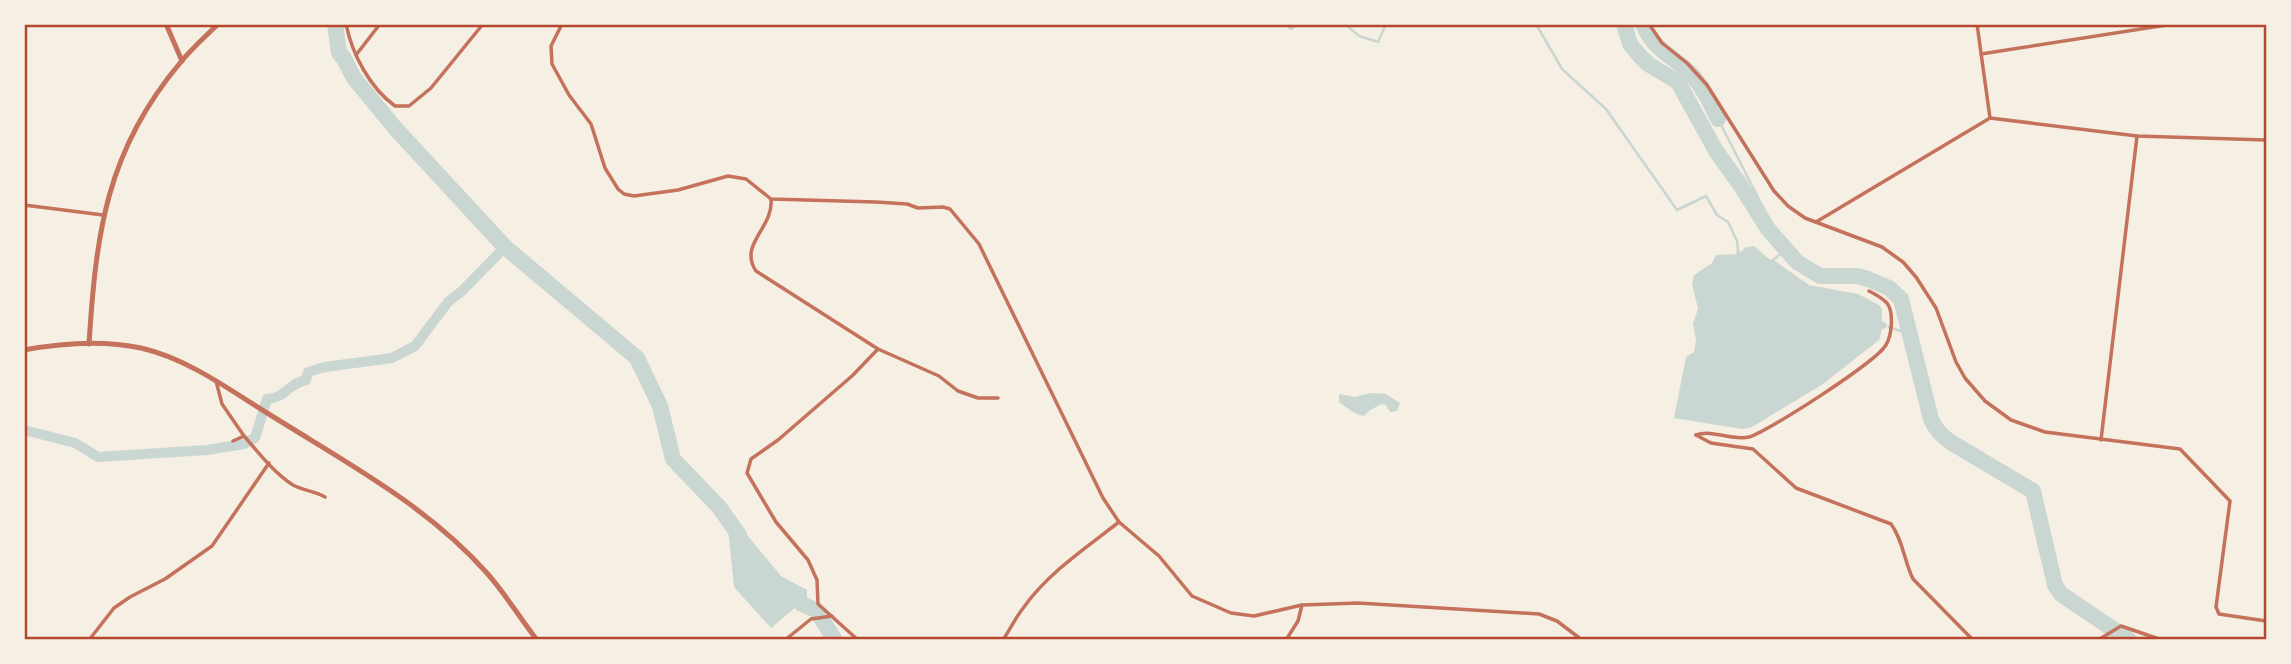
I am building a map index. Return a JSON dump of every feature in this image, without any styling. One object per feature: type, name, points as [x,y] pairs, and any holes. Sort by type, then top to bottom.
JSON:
[{"type":"street","points":[[166,24],[182,61]]},
{"type":"street","points":[[89,344],[93,287],[103,215],[113,178],[129,140],[147,108],[182,61],[218,24]]},
{"type":"street","points":[[346,24],[350,44],[356,55],[395,106],[409,106],[431,88],[483,24]]},
{"type":"street","points":[[356,55],[380,24]]},
{"type":"street","points":[[562,24],[551,46],[552,64],[591,124],[605,168],[624,194],[634,196],[678,190],[729,176],[746,179],[771,199],[876,202],[907,204],[918,208],[943,206],[950,209],[979,244],[1069,425],[1095,484],[1119,522],[1159,556],[1192,596],[1231,613],[1254,616],[1302,606],[1358,603],[1539,614],[1557,621],[1582,639]]},
{"type":"street","points":[[1649,24],[1662,43],[1687,63],[1707,85],[1774,191],[1788,206],[1816,222],[1869,240],[1903,262],[1916,276],[1931,299],[1965,378],[1998,411],[2011,420],[2036,429],[2180,449],[2230,501],[2217,607],[2219,614],[2266,621]]},
{"type":"street","points":[[1977,24],[1990,118]]},
{"type":"street","points":[[1981,54],[2173,24]]},
{"type":"street","points":[[1816,222],[1990,118],[2137,136],[2266,140]]},
{"type":"street","points":[[2101,440],[2137,136]]},
{"type":"street","points":[[771,199],[772,207],[767,223],[751,248],[751,264],[755,271],[878,349],[939,376],[958,391],[978,398],[998,398]]},
{"type":"street","points":[[24,205],[103,215]]},
{"type":"street","points":[[1869,291],[1886,302],[1890,309],[1888,340],[1880,351],[1828,391],[1751,436],[1734,437],[1703,432],[1696,435],[1711,443],[1753,449],[1796,488],[1891,524],[1898,534],[1907,568],[1913,579],[1973,639]]},
{"type":"street","points":[[24,350],[47,345],[89,344],[142,349],[176,360],[216,381],[399,495],[438,525],[510,599],[535,637],[525,639]]},
{"type":"street","points":[[858,639],[818,604],[817,580],[808,560],[776,522],[749,480],[747,466],[751,459],[778,440],[852,376],[878,349]]},
{"type":"street","points":[[216,381],[222,404],[244,436],[269,463],[291,484],[325,497]]},
{"type":"street","points":[[233,441],[244,436]]},
{"type":"street","points":[[89,639],[114,608],[165,579],[212,546],[269,463]]},
{"type":"street","points":[[1003,639],[1025,605],[1044,585],[1119,522]]},
{"type":"street","points":[[1286,639],[1298,621],[1302,606]]},
{"type":"street","points":[[785,639],[811,619],[832,615]]},
{"type":"street","points":[[2098,639],[2121,626],[2162,639]]},
{"type":"shaded area","points":[[1754,246],[1770,260],[1809,285],[1858,294],[1879,305],[1882,309],[1882,321],[1887,324],[1886,328],[1882,329],[1879,340],[1823,384],[1752,427],[1742,429],[1674,418],[1686,357],[1694,352],[1696,341],[1693,324],[1698,309],[1692,283],[1694,275],[1712,263],[1716,255],[1736,254],[1737,249],[1741,252],[1746,247]]},
{"type":"shaded area","points":[[1371,393],[1386,394],[1400,403],[1397,411],[1390,412],[1386,405],[1382,404],[1364,416],[1339,402],[1339,394],[1355,397]]},
{"type":"shaded area","points":[[729,513],[781,576],[807,590],[807,601],[771,628],[734,587],[727,519]]},
{"type":"waterway","points":[[335,24],[339,53],[354,78],[395,128],[505,247],[637,358],[660,406],[673,459],[719,507],[739,535]]},
{"type":"waterway","points":[[1286,24],[1291,29],[1297,24]]},
{"type":"waterway","points":[[1345,24],[1359,36],[1378,42],[1386,24]]},
{"type":"waterway","points":[[1536,24],[1562,69],[1606,109],[1677,210],[1706,196],[1717,215],[1728,222],[1738,250]]},
{"type":"waterway","points":[[1624,24],[1630,44],[1639,55],[1648,64],[1678,82],[1716,151],[1768,229],[1797,262],[1820,276],[1857,276],[1868,279],[1889,288],[1901,299],[1935,426],[1952,443],[2033,491],[2055,585],[2061,594],[2129,640]]},
{"type":"waterway","points":[[1643,24],[1657,46],[1689,72],[1698,83],[1718,119]]},
{"type":"waterway","points":[[1718,119],[1785,250],[1772,261]]},
{"type":"waterway","points":[[24,430],[75,443],[98,457],[207,450],[244,444],[255,438],[267,399],[278,396],[306,380],[308,372],[325,367],[392,358],[415,346],[448,302],[505,247]]},
{"type":"waterway","points":[[1889,327],[1909,334]]},
{"type":"waterway","points":[[789,591],[802,604],[816,610],[835,640]]}]
